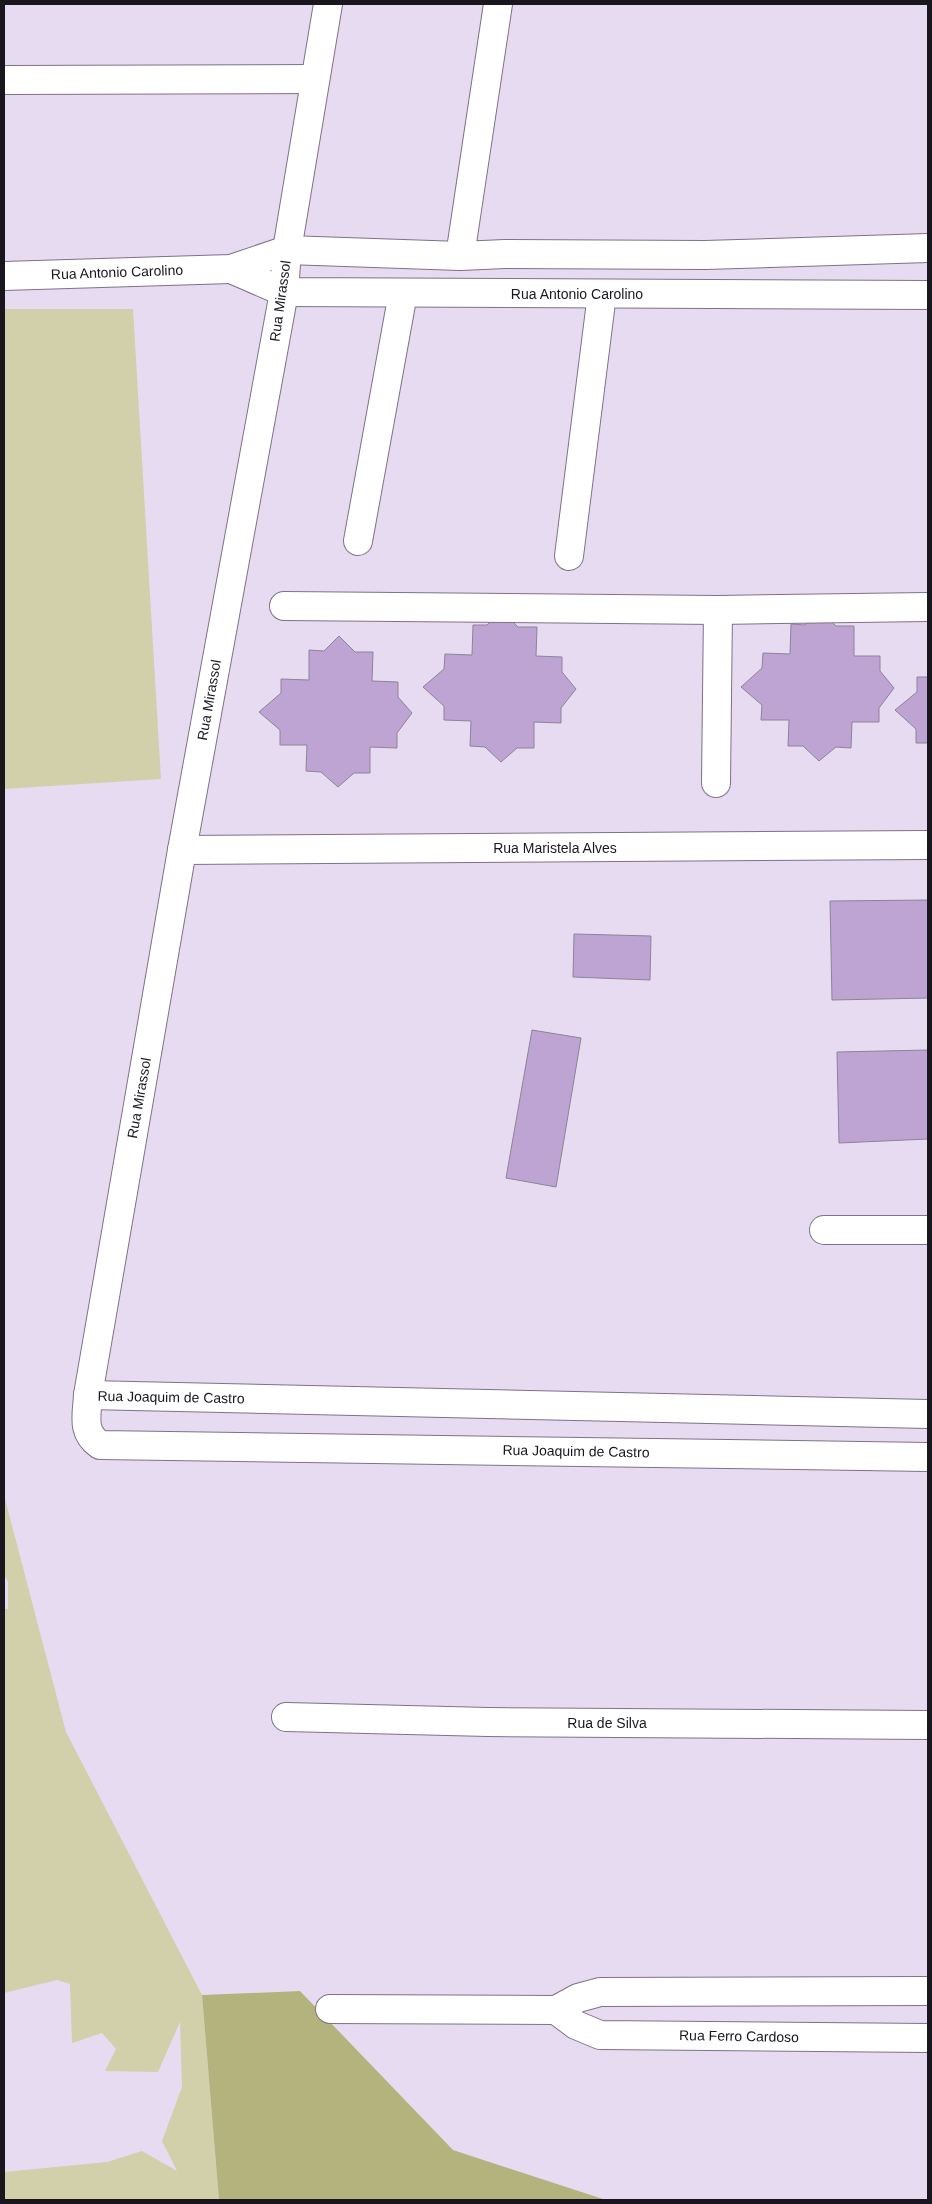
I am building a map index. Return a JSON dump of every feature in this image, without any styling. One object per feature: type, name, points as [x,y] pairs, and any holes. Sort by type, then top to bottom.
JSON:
[{"type":"street","name":"Rua Mirassol","points":[[88,1395],[182,850],[284,292],[287,250],[328,4]]},
{"type":"street","points":[[460,256],[498,4]]},
{"type":"street","points":[[4,80],[315,79]]},
{"type":"street","name":"Rua Antonio Carolino","points":[[4,276],[231,269],[287,250],[460,256],[705,255],[928,248]]},
{"type":"street","points":[[704,294],[705,255]]},
{"type":"street","name":"Rua Antonio Carolino","points":[[231,269],[284,292],[928,295]]},
{"type":"street","points":[[358,541],[403,293]]},
{"type":"street","points":[[569,556],[602,294]]},
{"type":"street","points":[[284,606],[718,610],[928,607]]},
{"type":"street","points":[[716,783],[718,610]]},
{"type":"street","name":"Rua Maristela Alves","points":[[182,850],[928,845]]},
{"type":"street","points":[[824,1230],[928,1230]]},
{"type":"street","name":"Rua Joaquim de Castro","points":[[928,1414],[88,1395],[87,1430],[89,1436],[100,1444],[928,1457]]},
{"type":"street","name":"Rua de Silva","points":[[286,1717],[508,1722],[928,1725]]},
{"type":"street","points":[[330,2009],[556,2010],[578,1998],[600,1992],[928,1991]]},
{"type":"street","name":"Rua Ferro Cardoso","points":[[556,2010],[576,2025],[600,2035],[928,2038]]},
{"type":"green space","points":[[4,309],[133,309],[161,779],[4,789]]},
{"type":"green space","points":[[4,1495],[66,1732],[202,1995],[219,2200],[4,2200],[4,2172],[107,2162],[142,2151],[177,2171],[162,2141],[182,2087],[180,2022],[158,2072],[105,2071],[116,2049],[102,2033],[72,2043],[70,1984],[57,1980],[4,1993],[4,1609],[8,1609],[8,1582],[4,1574]]},
{"type":"shaded area","points":[[300,1991],[453,2150],[606,2200],[219,2200],[202,1995]]},
{"type":"building","points":[[502,611],[518,627],[537,627],[536,656],[562,657],[562,672],[576,689],[561,708],[561,723],[534,722],[534,748],[517,748],[501,762],[485,747],[470,746],[471,721],[444,720],[444,706],[423,687],[444,669],[445,654],[472,655],[473,625],[487,625]]},
{"type":"building","points":[[821,611],[836,626],[854,626],[854,656],[880,656],[880,671],[894,688],[879,708],[879,722],[852,722],[851,748],[836,747],[819,761],[803,746],[788,746],[789,720],[761,720],[762,705],[741,687],[762,668],[763,653],[790,654],[791,624],[805,625]]},
{"type":"building","points":[[339,636],[355,652],[373,652],[372,681],[398,682],[398,697],[412,713],[397,733],[397,748],[370,747],[370,773],[354,773],[338,787],[321,772],[306,771],[307,745],[280,745],[280,730],[259,712],[281,693],[281,679],[309,680],[309,650],[324,651]]},
{"type":"building","points":[[917,677],[928,677],[928,743],[916,743],[916,729],[895,710],[917,692]]},
{"type":"building","points":[[928,900],[928,998],[832,1000],[830,901]]},
{"type":"building","points":[[574,934],[651,936],[650,980],[573,977]]},
{"type":"building","points":[[532,1030],[581,1038],[556,1187],[506,1178]]},
{"type":"building","points":[[928,1050],[928,1139],[839,1143],[837,1052]]}]
